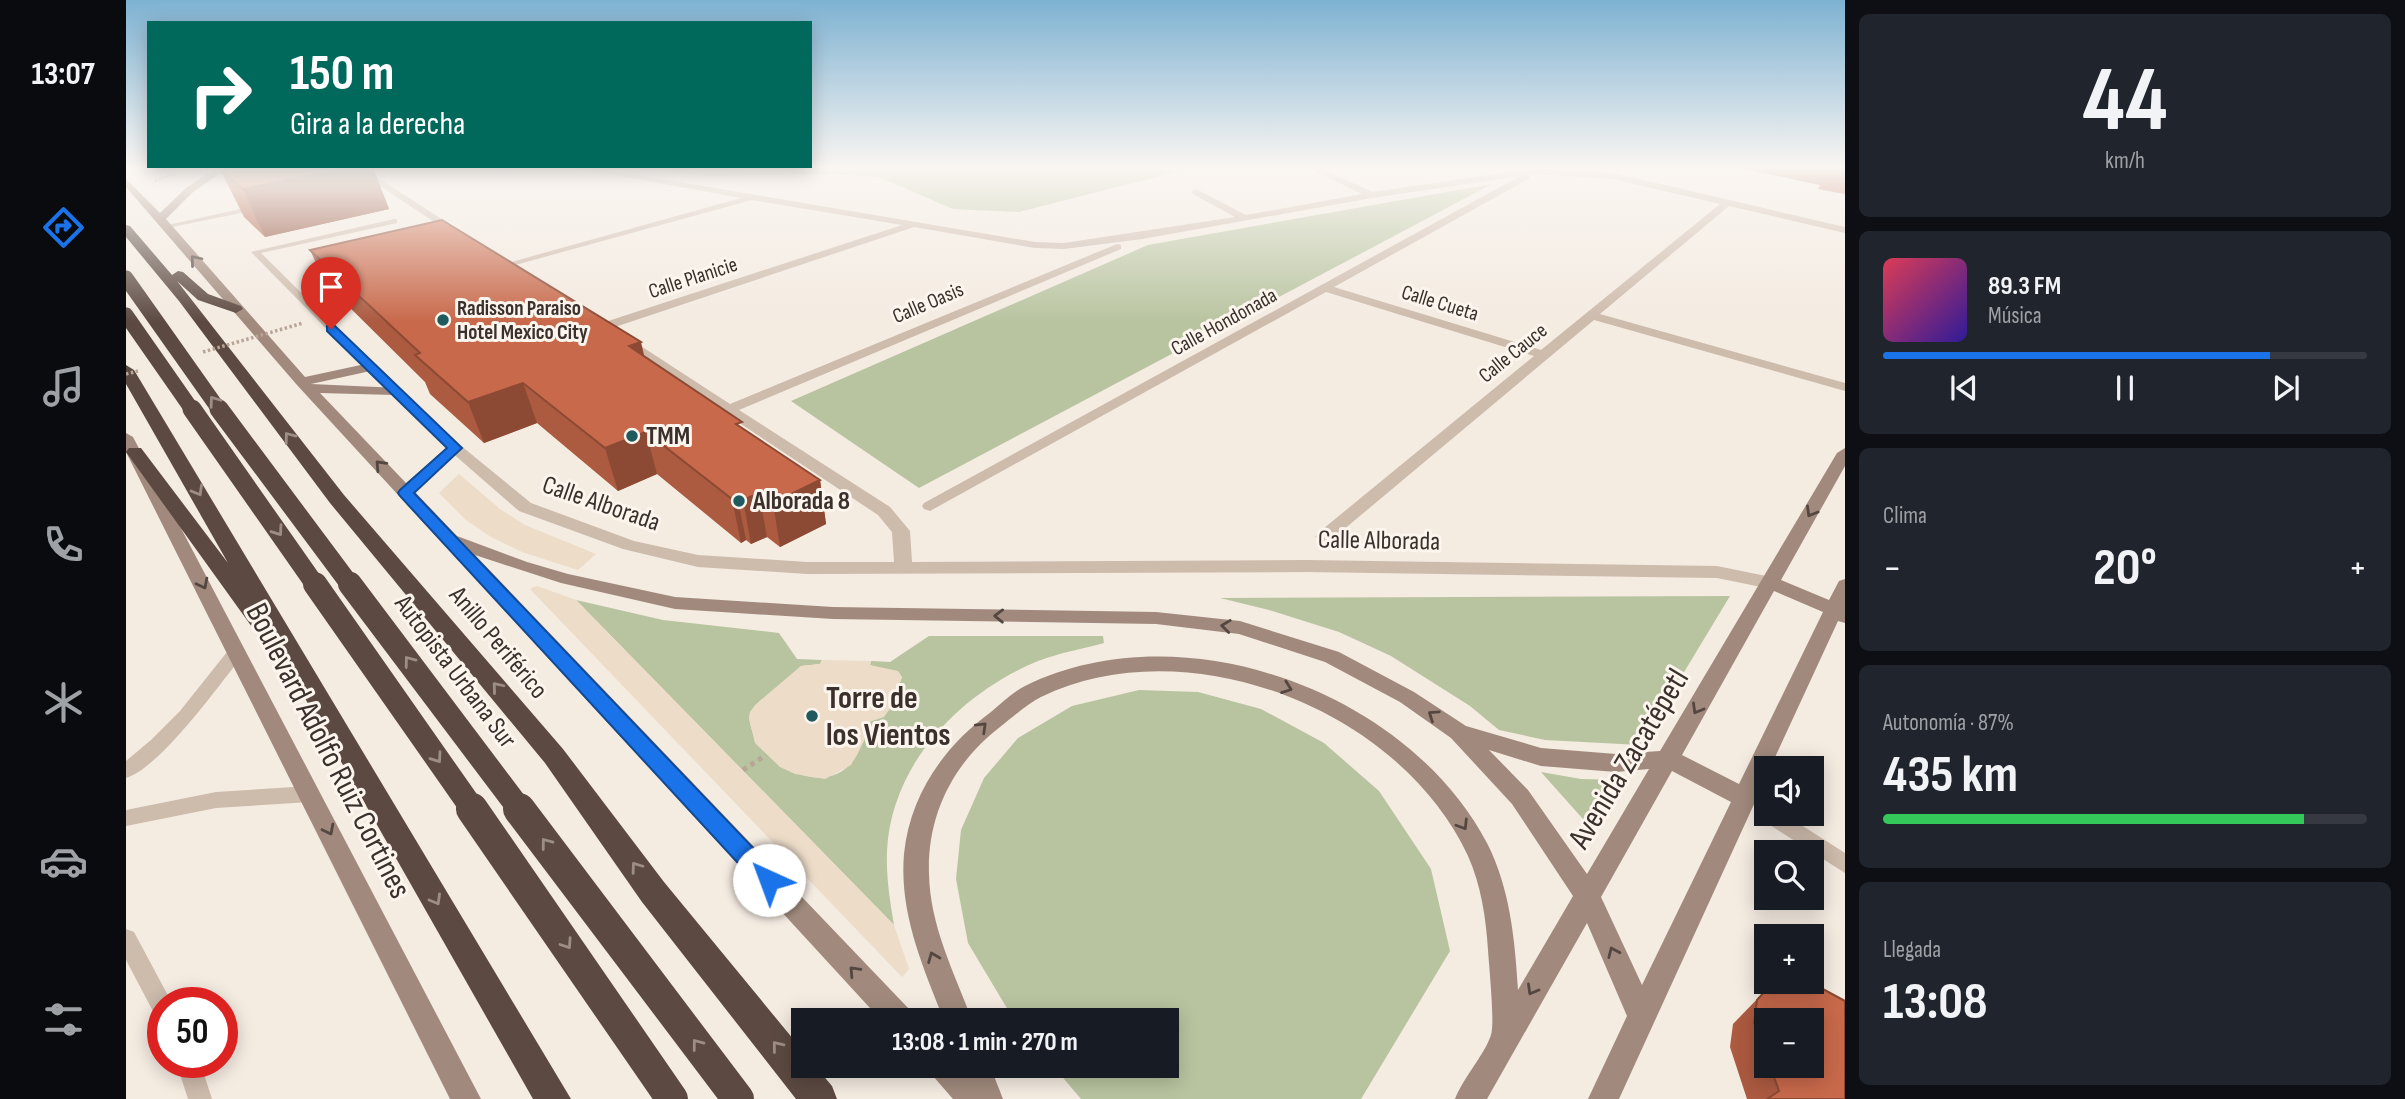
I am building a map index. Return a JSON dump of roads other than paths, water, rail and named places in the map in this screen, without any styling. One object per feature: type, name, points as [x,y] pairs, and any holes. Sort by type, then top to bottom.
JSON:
[{"type":"highway","name":"Anillo Periférico","points":[[126,229],[337,499],[554,755],[653,892],[819,1099]]},
{"type":"highway","points":[[153,261],[168,265],[203,297],[236,309]]},
{"type":"highway","name":"Autopista Urbana Sur","points":[[126,278],[229,423],[738,1099]]},
{"type":"highway","points":[[126,315],[672,1099]]},
{"type":"highway","points":[[130,371],[321,705],[553,1099]]},
{"type":"highway","points":[[130,444],[321,705]]},
{"type":"main road","points":[[161,219],[305,385],[890,1008]]},
{"type":"main road","points":[[305,385],[370,367]]},
{"type":"main road","points":[[305,385],[394,391]]},
{"type":"main road","name":"Boulevard Adolfo Ruiz Cortines","points":[[130,444],[310,794],[458,1093]]},
{"type":"main road","points":[[405,493],[455,448]]},
{"type":"main road","name":"Avenida Zacatépetl","points":[[1470,1099],[1772,583],[1845,453]]},
{"type":"main road","points":[[448,539],[521,566],[578,582],[675,603],[833,613],[1156,618],[1240,628],[1332,657],[1407,697],[1459,732],[1520,797],[1587,895],[1641,1014]]},
{"type":"main road","name":"Calle Alborada","points":[[1772,583],[1839,613]]},
{"type":"main road","points":[[1603,1099],[1743,797],[1839,613],[1845,585]]},
{"type":"main road","points":[[953,1008],[927,940],[919,906],[917,846],[929,797],[963,747],[986,722],[1013,702],[1068,676],[1097,667],[1154,660],[1181,661],[1226,669],[1315,699],[1384,739],[1425,775],[1461,821],[1489,875],[1503,962],[1506,1036]]},
{"type":"main road","points":[[1459,732],[1541,757],[1616,764],[1668,759],[1743,797]]},
{"type":"main road","points":[[954,1078],[974,1099]]},
{"type":"main road","points":[[980,1078],[988,1099]]},
{"type":"street","points":[[436,219],[473,243]]},
{"type":"street","points":[[497,258],[514,269],[680,219]]},
{"type":"street","points":[[882,219],[1035,245],[1084,244],[1231,219]]},
{"type":"street","name":"Calle Hondonada","points":[[930,506],[1449,219]]},
{"type":"street","name":"Calle Cauce","points":[[1324,537],[1708,219]]},
{"type":"street","points":[[1800,219],[1845,230]]},
{"type":"street","name":"Calle Planicie","points":[[729,409],[598,324],[914,225]]},
{"type":"street","name":"Calle Oasis","points":[[729,409],[1142,236]]},
{"type":"street","name":"Calle Cueta","points":[[1325,288],[1543,355]]},
{"type":"street","points":[[1594,316],[1845,387]]},
{"type":"street","name":"Calle Alborada","points":[[370,367],[455,448],[525,507],[629,545],[698,561],[807,568],[1307,566],[1717,572],[1772,583]]},
{"type":"street","points":[[729,409],[884,511],[901,531],[904,567]]},
{"type":"lane","points":[[164,223],[186,219]]},
{"type":"lane","name":"Calle Alborada","points":[[370,367],[255,252],[394,221]]},
{"type":"lane","points":[[126,771],[151,752],[185,718],[237,651]]},
{"type":"lane","points":[[126,818],[216,800],[310,794]]},
{"type":"lane","points":[[1743,797],[1754,804]]},
{"type":"lane","points":[[1787,826],[1845,864]]},
{"type":"lane","points":[[130,946],[152,987]]},
{"type":"lane","points":[[193,1078],[200,1099]]},
{"type":"place","name":"Radisson Paraiso Hotel Mexico City","points":[[443,320]]},
{"type":"place","name":"TMM","points":[[632,436]]},
{"type":"place","name":"Alborada 8","points":[[739,501]]},
{"type":"place","name":"Torre de los Vientos","points":[[812,716]]}]
